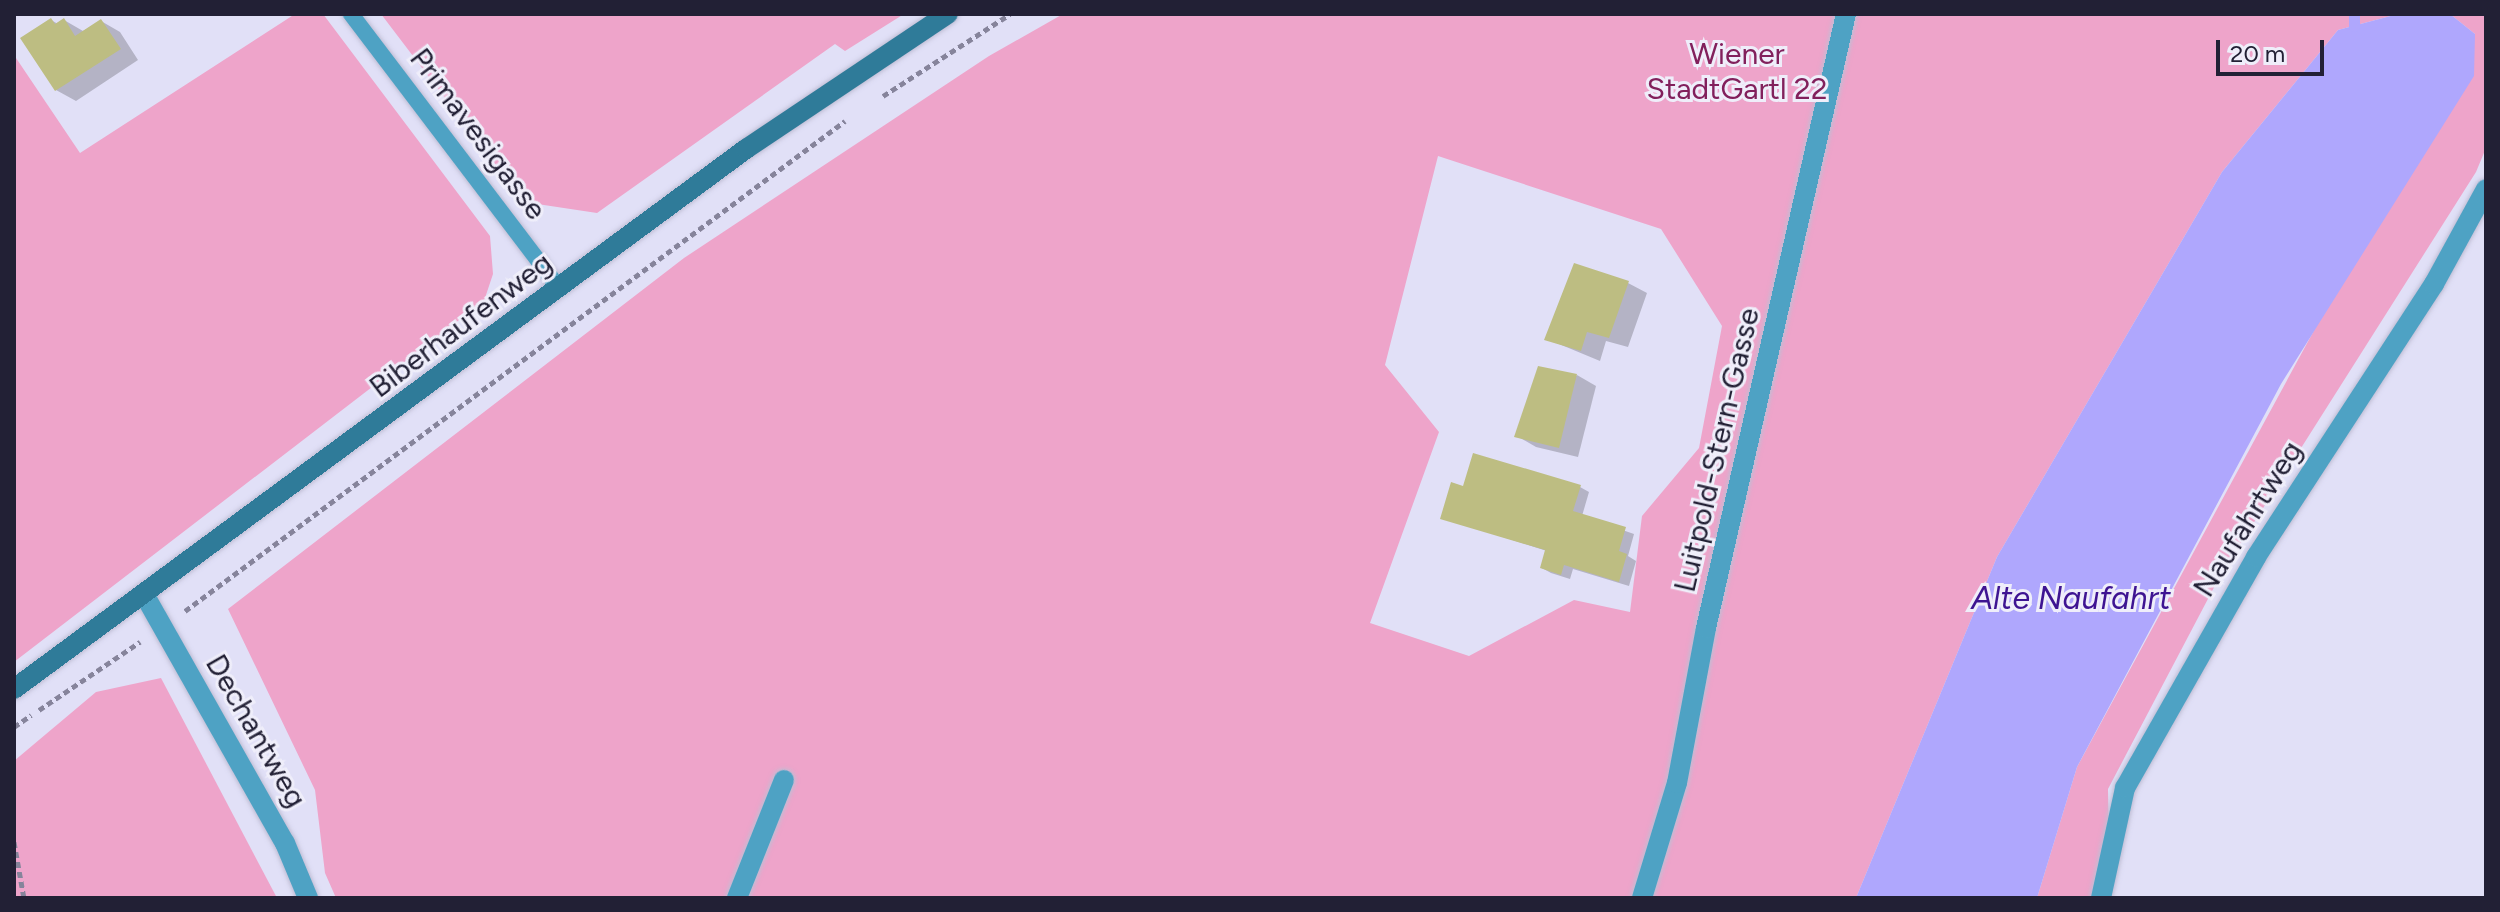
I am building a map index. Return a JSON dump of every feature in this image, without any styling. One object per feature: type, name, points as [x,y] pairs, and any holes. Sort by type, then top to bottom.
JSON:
[{"type":"main road","name":"Biberhaufenweg","points":[[14,689],[145,596],[746,149],[948,14]]},
{"type":"street","name":"Luitpold-Stern-Gasse","points":[[1642,898],[1677,783],[1706,628],[1846,14]]},
{"type":"street","name":"Naufahrtweg","points":[[2101,898],[2125,788],[2256,557],[2434,284],[2486,189]]},
{"type":"street","name":"Dechantweg","points":[[145,596],[285,843],[308,898]]},
{"type":"street","points":[[737,898],[784,780]]},
{"type":"lane","name":"Primavesigasse","points":[[351,14],[560,289]]},
{"type":"path","points":[[870,104],[1010,14]]},
{"type":"path","points":[[187,609],[857,112]]},
{"type":"path","points":[[14,727],[117,657]]},
{"type":"path","points":[[14,842],[24,898]]},
{"type":"green space","points":[[295,14],[323,14],[490,236],[493,274],[484,301],[14,662],[14,55],[80,153]]},
{"type":"green space","points":[[381,14],[904,14],[845,51],[835,44],[597,213],[524,202]]},
{"type":"green space","name":"Wiener StadtGartl 22","points":[[1063,14],[2398,14],[2338,30],[2222,172],[1997,557],[1856,898],[336,898],[325,873],[315,790],[228,609],[684,258],[989,56]],"holes":[[[1438,156],[1661,229],[1722,326],[1699,448],[1642,516],[1630,612],[1574,600],[1469,656],[1370,623],[1439,432],[1385,365]]]},
{"type":"green space","points":[[2450,14],[2486,14],[2486,148],[2476,172],[2220,576],[2108,789],[2109,835],[2091,898],[2037,898],[2077,767],[2475,34]]},
{"type":"green space","points":[[161,678],[277,898],[14,898],[14,761],[96,692]]},
{"type":"water","name":"Alte Naufahrt","points":[[2398,14],[2450,14],[2475,34],[2474,76],[2281,384],[2077,767],[2037,898],[1856,898],[1997,557],[2222,172],[2338,30]]},
{"type":"building","points":[[51,18],[55,24],[64,18],[75,36],[101,19],[121,49],[55,91],[20,38]]},
{"type":"building","points":[[1574,263],[1629,281],[1609,338],[1587,332],[1581,351],[1544,340]]},
{"type":"building","points":[[1538,366],[1577,374],[1559,448],[1514,437]]},
{"type":"building","points":[[1473,453],[1581,485],[1573,511],[1626,527],[1619,551],[1627,554],[1619,582],[1564,565],[1561,575],[1540,568],[1545,550],[1440,519],[1451,482],[1463,486]]},
{"type":"waterway","points":[[2354,14],[2354,26]]}]
